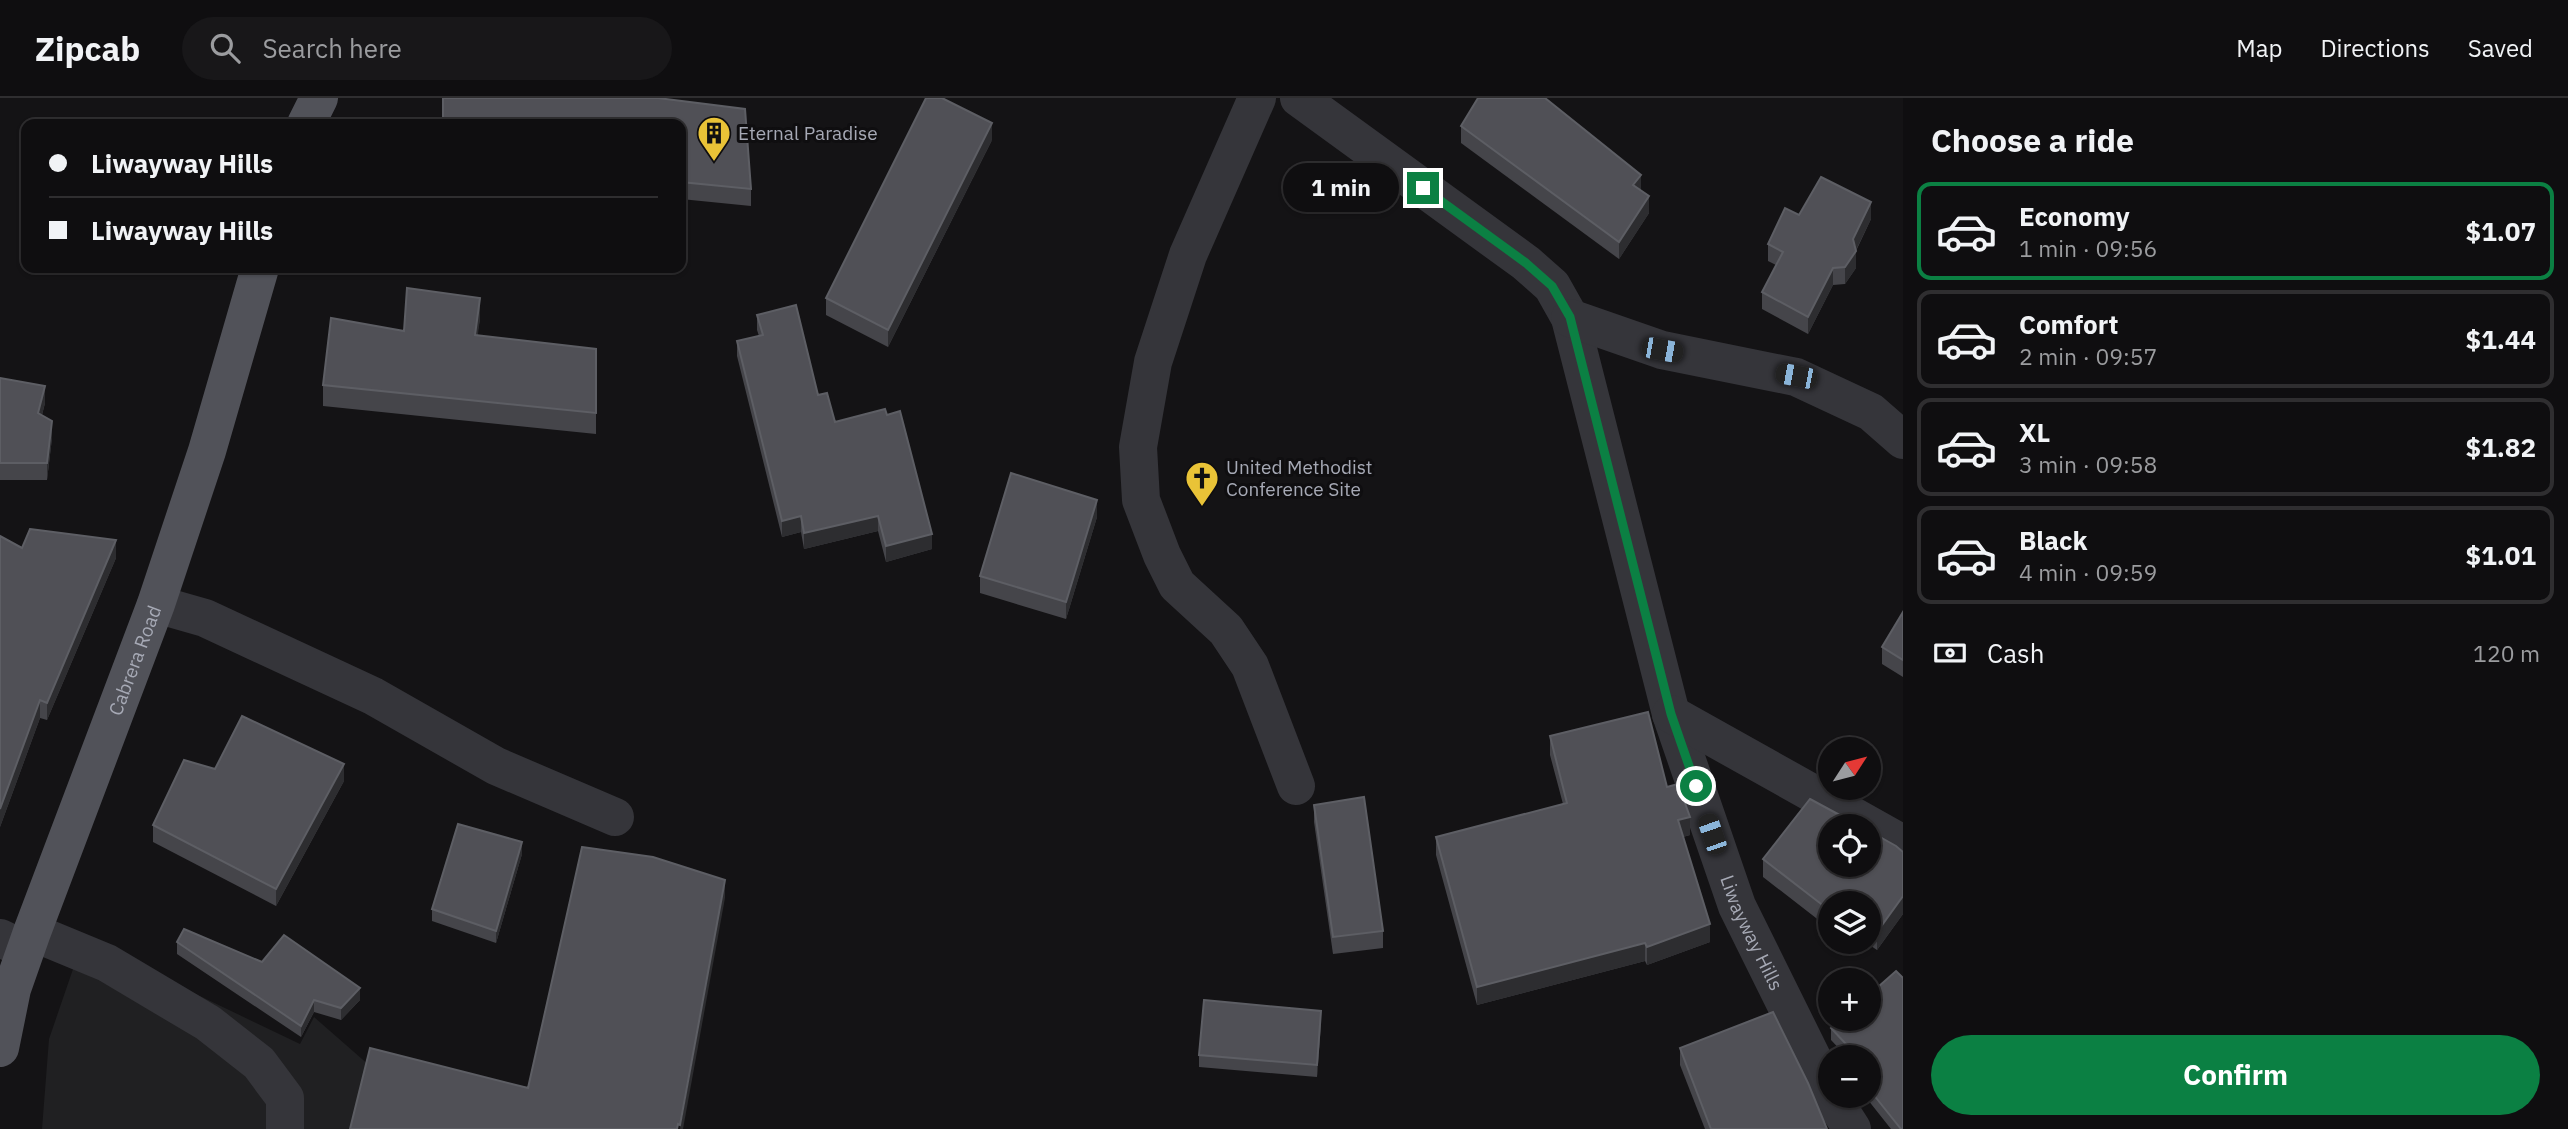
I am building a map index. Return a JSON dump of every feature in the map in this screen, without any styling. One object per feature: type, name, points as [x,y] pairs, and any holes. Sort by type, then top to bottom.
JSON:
[{"type":"main road","points":[[298,119],[299,98]]},
{"type":"main road","points":[[308,119],[319,98]]},
{"type":"main road","name":"Cabrera Road","points":[[0,1048],[19,940],[156,604],[207,451],[259,273]]},
{"type":"street","points":[[1257,98],[1188,255],[1153,362],[1138,447],[1142,500],[1162,555],[1177,585],[1226,630],[1250,666],[1296,786]]},
{"type":"street","name":"Liwayway Hills","points":[[1299,98],[1526,263],[1552,286],[1570,317],[1671,714],[1737,906],[1818,1069]]},
{"type":"street","points":[[1570,317],[1662,350],[1796,376],[1871,412],[1903,440]]},
{"type":"street","points":[[156,604],[205,618],[373,696],[496,766],[615,817]]},
{"type":"street","points":[[1671,714],[1903,844]]},
{"type":"street","points":[[19,940],[107,963],[208,1023],[259,1063],[285,1098],[285,1129]]},
{"type":"street","name":"Liwayway Hills","points":[[1839,1108],[1852,1129]]},
{"type":"shaded area","points":[[83,940],[300,1044],[314,1017],[370,1066],[647,1102],[647,1129],[42,1129],[49,1039]]},
{"type":"building","name":"Eternal Paradise","points":[[443,98],[658,98],[745,109],[751,189],[686,182],[686,119],[443,119]]},
{"type":"building","points":[[926,98],[942,98],[992,123],[888,330],[826,298]]},
{"type":"building","points":[[1478,98],[1545,98],[1641,175],[1633,185],[1649,196],[1619,242],[1461,126]]},
{"type":"building","points":[[1821,177],[1871,202],[1853,239],[1856,251],[1845,267],[1833,268],[1808,317],[1762,292],[1783,252],[1768,244],[1785,208],[1799,215]]},
{"type":"building","points":[[407,288],[480,298],[475,335],[596,349],[596,413],[323,385],[331,318],[404,331]]},
{"type":"building","points":[[796,305],[818,395],[827,393],[835,422],[885,409],[887,415],[900,411],[932,534],[886,546],[878,516],[804,533],[801,516],[782,521],[737,341],[763,335],[757,315]]},
{"type":"building","points":[[0,378],[45,386],[38,413],[52,421],[47,463],[0,463]]},
{"type":"building","points":[[1011,473],[1097,500],[1066,602],[980,576]]},
{"type":"building","points":[[30,529],[116,540],[47,703],[40,700],[0,809],[0,536],[22,548]]},
{"type":"building","points":[[1903,612],[1903,660],[1882,647]]},
{"type":"building","points":[[1648,712],[1667,787],[1678,784],[1690,817],[1678,820],[1710,924],[1647,947],[1645,943],[1477,987],[1436,837],[1567,803],[1550,736]]},
{"type":"building","points":[[242,716],[344,764],[276,889],[153,825],[184,760],[215,769]]},
{"type":"building","points":[[1364,797],[1383,931],[1333,937],[1314,805]]},
{"type":"building","points":[[1810,799],[1838,814],[1818,814],[1818,877],[1881,877],[1881,838],[1903,852],[1903,896],[1881,926],[1881,891],[1818,891],[1818,902],[1763,859]]},
{"type":"building","points":[[458,824],[522,842],[496,931],[432,909]]},
{"type":"building","points":[[582,847],[653,857],[725,880],[680,1125],[678,1124],[677,1129],[350,1129],[370,1048],[528,1088]]},
{"type":"building","points":[[184,929],[262,962],[284,935],[360,988],[341,1008],[314,1000],[301,1026],[177,942]]},
{"type":"building","points":[[1896,971],[1903,978],[1903,1129],[1881,1104],[1881,1045],[1847,1045],[1834,1031],[1881,1031],[1881,984]]},
{"type":"building","points":[[1204,1000],[1321,1011],[1317,1065],[1199,1055]]},
{"type":"building","points":[[1773,1012],[1827,1129],[1711,1129],[1680,1048]]},
{"type":"place","name":"Eternal Paradise","points":[[714,163]]},
{"type":"place","name":"United Methodist Conference Site","points":[[1202,508]]},
{"type":"route","points":[[1423,188],[1526,263],[1552,286],[1570,317],[1671,714],[1696,786]]}]
